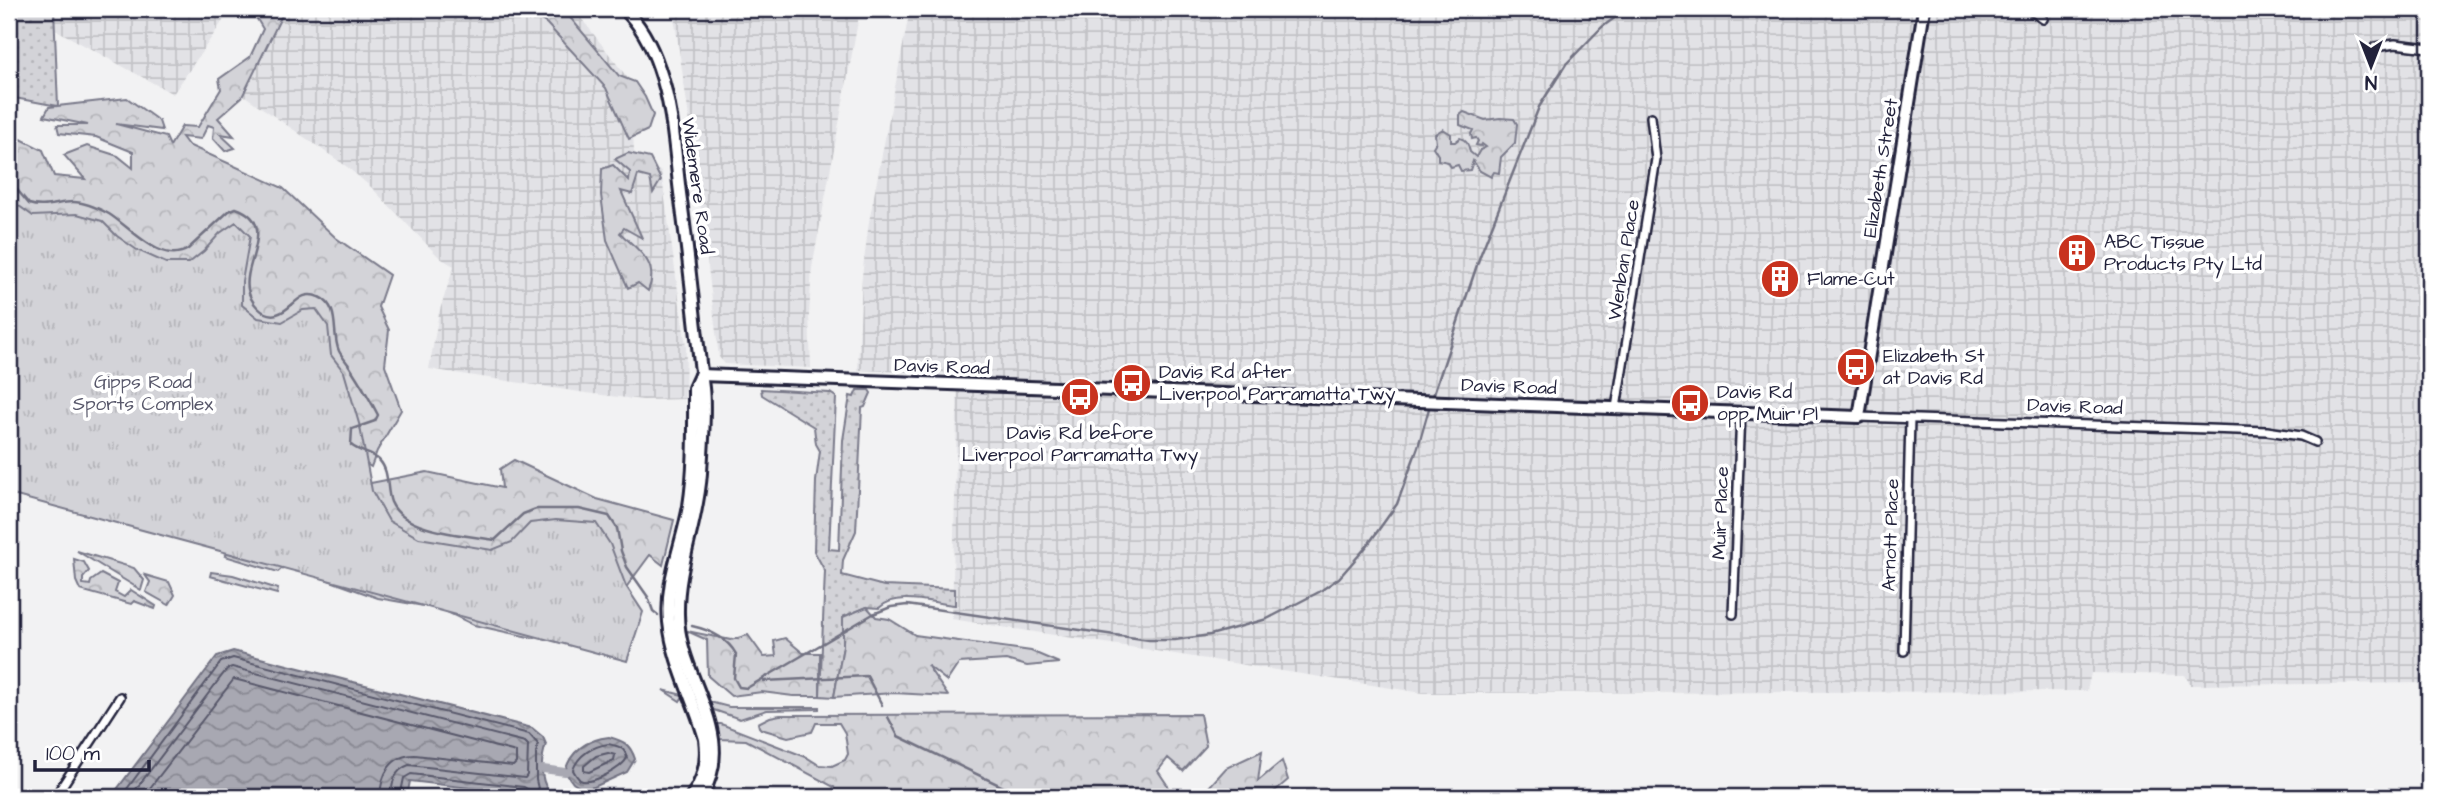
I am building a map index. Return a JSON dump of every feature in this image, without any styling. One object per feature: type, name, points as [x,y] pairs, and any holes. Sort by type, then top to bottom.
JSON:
[{"type":"street","name":"Elizabeth Street","points":[[1859,417],[1924,9]]},
{"type":"street","points":[[2029,9],[2043,19]]},
{"type":"street","name":"Widemere Road","points":[[627,10],[639,27],[660,69],[669,111],[696,318],[700,375],[694,388],[690,495],[668,603],[689,681],[698,702]]},
{"type":"street","points":[[2375,47],[2395,44],[2429,48]]},
{"type":"street","name":"Wenban Place","points":[[1616,408],[1656,159],[1651,117]]},
{"type":"street","name":"Davis Road","points":[[700,375],[2267,432],[2301,436],[2315,442]]},
{"type":"street","name":"Muir Place","points":[[1733,614],[1741,412]]},
{"type":"street","name":"Arnott Place","points":[[1904,651],[1910,419]]},
{"type":"street","points":[[55,797],[120,697]]},
{"type":"street","points":[[691,797],[703,774],[706,754],[698,702]]},
{"type":"street","points":[[698,702],[711,727],[715,753],[711,777],[701,797]]},
{"type":"shaded area","points":[[18,9],[231,9],[173,94],[60,32],[16,15]]},
{"type":"shaded area","points":[[286,9],[574,9],[644,99],[633,135],[635,164],[661,171],[686,347],[685,399],[643,400],[429,369],[439,313],[454,266],[440,258],[371,187],[346,166],[242,94]]},
{"type":"shaded area","points":[[673,9],[793,9],[859,16],[812,268],[809,314],[811,368],[725,364],[719,357],[693,144]]},
{"type":"shaded area","points":[[910,9],[2429,9],[2429,683],[2190,685],[2185,675],[2091,673],[2087,691],[1423,693],[952,619],[958,374],[858,370],[862,276],[869,222]]},
{"type":"green space","points":[[9,9],[54,9],[58,106],[9,97]]},
{"type":"green space","points":[[268,9],[285,9],[242,97],[218,118],[234,136],[220,134],[235,148],[225,151],[213,138],[214,127],[208,125],[201,139],[182,137],[188,145],[283,188],[336,238],[389,275],[378,307],[389,330],[385,365],[401,410],[377,451],[371,467],[9,225],[9,148],[21,139],[43,150],[54,176],[85,179],[64,155],[87,146],[118,156],[133,168],[133,152],[96,137],[59,133],[57,125],[88,125],[44,116],[49,107],[127,98],[159,121],[162,130],[116,124],[166,137],[170,146],[182,126],[198,127],[221,89],[219,79],[250,57],[263,29],[257,19]]},
{"type":"green space","points":[[525,9],[563,9],[619,76],[635,82],[653,115],[648,130],[629,139],[606,88],[547,24]]},
{"type":"green space","points":[[1464,112],[1485,120],[1514,119],[1517,124],[1515,143],[1501,157],[1499,173],[1494,172],[1491,177],[1480,171],[1473,161],[1470,170],[1461,171],[1458,165],[1451,167],[1448,162],[1438,160],[1433,147],[1436,142],[1435,134],[1443,129],[1451,134],[1451,142],[1460,138],[1464,140],[1476,157],[1480,150],[1486,147],[1482,144],[1476,145],[1478,141],[1476,138],[1472,139],[1471,134],[1473,130],[1460,125],[1460,115]]},
{"type":"green space","points":[[628,153],[650,158],[661,180],[653,193],[650,178],[638,175],[632,194],[621,191],[642,238],[624,228],[620,233],[640,251],[649,265],[651,281],[648,291],[638,283],[628,288],[607,240],[601,195],[602,169],[613,165],[629,181],[630,172],[615,159]]},
{"type":"green space","name":"Gipps Road Sports Complex","points":[[9,195],[33,216],[77,214],[102,221],[137,250],[166,263],[189,263],[220,233],[236,222],[250,236],[242,281],[242,305],[258,318],[282,322],[303,310],[316,309],[328,326],[331,355],[344,372],[360,427],[372,491],[389,521],[419,538],[492,550],[512,542],[530,523],[556,520],[596,523],[610,544],[626,586],[643,612],[627,661],[9,494]]},
{"type":"green space","points":[[761,389],[830,393],[836,397],[829,549],[839,550],[843,440],[850,396],[854,397],[857,390],[869,390],[871,393],[862,408],[856,531],[843,560],[842,575],[884,586],[955,589],[955,605],[915,599],[895,600],[879,608],[867,607],[843,617],[843,646],[834,697],[820,696],[825,571],[814,551],[816,481],[820,451],[816,444],[814,427],[762,395]]},
{"type":"green space","points":[[514,460],[597,499],[674,520],[663,565],[650,555],[619,597],[533,638],[474,625],[441,609],[378,598],[286,565],[278,572],[225,556],[250,521],[335,490],[427,472],[502,488],[500,469]]},
{"type":"green space","points":[[77,551],[134,568],[144,580],[141,590]]},
{"type":"green space","points":[[74,559],[84,562],[89,571],[83,578],[83,584],[90,585],[91,581],[101,574],[118,583],[115,592],[124,597],[131,590],[156,606],[155,609],[134,601],[131,604],[80,590],[76,581]]},
{"type":"green space","points":[[211,572],[233,575],[278,589],[277,594],[210,576]]},
{"type":"green space","points":[[145,575],[169,582],[175,595],[169,605],[146,592],[150,582]]},
{"type":"green space","points":[[867,607],[876,617],[889,619],[915,635],[1031,651],[1059,663],[1027,666],[1006,660],[959,663],[947,681],[927,665],[948,696],[894,693],[834,697],[843,646],[843,617]]},
{"type":"green space","points":[[687,631],[731,640],[748,635],[764,657],[776,656],[774,641],[785,638],[803,653],[820,653],[820,696],[762,692],[731,696],[708,676],[707,640]]},
{"type":"green space","points":[[663,690],[729,707],[819,709],[767,710],[740,719],[714,710],[708,705],[682,698],[680,701]]},
{"type":"green space","points":[[1200,714],[1206,746],[1183,771],[1168,758],[1158,771],[1168,786],[1161,797],[827,797],[834,787],[746,740],[718,739],[715,724],[806,757],[819,765],[832,766],[845,760],[848,754],[845,733],[839,723],[816,723],[812,732],[788,737],[761,729],[758,723],[780,715]]},
{"type":"green space","points":[[1262,751],[1258,781],[1282,761],[1288,780],[1268,797],[1200,797],[1226,768]]},
{"type":"water","points":[[233,651],[532,728],[543,737],[546,744],[542,769],[549,791],[540,796],[410,781],[407,797],[114,797],[115,792],[217,656]]},
{"type":"water","points":[[609,737],[626,744],[635,759],[627,772],[594,787],[582,789],[573,783],[565,772],[567,765],[587,743]]},
{"type":"waterway","points":[[1432,399],[1480,256],[1539,107],[1566,64],[1602,27],[1627,9]]},
{"type":"waterway","points":[[9,180],[29,204],[46,206],[73,202],[91,206],[109,214],[147,243],[168,253],[188,249],[229,211],[236,208],[249,215],[255,223],[257,233],[248,278],[251,299],[262,311],[272,315],[283,312],[306,295],[326,301],[333,314],[339,351],[378,415],[375,421],[352,429],[351,445],[382,464],[391,502],[398,512],[409,520],[437,531],[495,540],[523,514],[536,509],[579,509],[609,516],[617,528],[627,567],[658,615]]},
{"type":"waterway","points":[[692,626],[728,643],[736,654],[734,678],[739,687],[747,688],[873,614],[891,607],[907,605],[1149,640],[1175,640],[1210,635],[1267,619],[1319,592],[1339,578],[1367,546],[1397,504],[1430,405]]},
{"type":"waterway","points":[[764,681],[867,676],[882,705]]},
{"type":"waterway","points":[[888,717],[898,736],[1024,797]]},
{"type":"waterway","points":[[543,769],[565,772]]},
{"type":"place","name":"ABC Tissue Products Pty Ltd","points":[[2077,253]]},
{"type":"place","name":"Flame-Cut","points":[[1780,279]]},
{"type":"place","name":"Elizabeth St at Davis Rd","points":[[1856,367]]},
{"type":"place","name":"Davis Rd after Liverpool Parramatta Twy","points":[[1132,383]]},
{"type":"place","name":"Davis Rd before Liverpool Parramatta Twy","points":[[1080,397]]},
{"type":"place","name":"Davis Rd opp Muir Pl","points":[[1690,403]]}]
